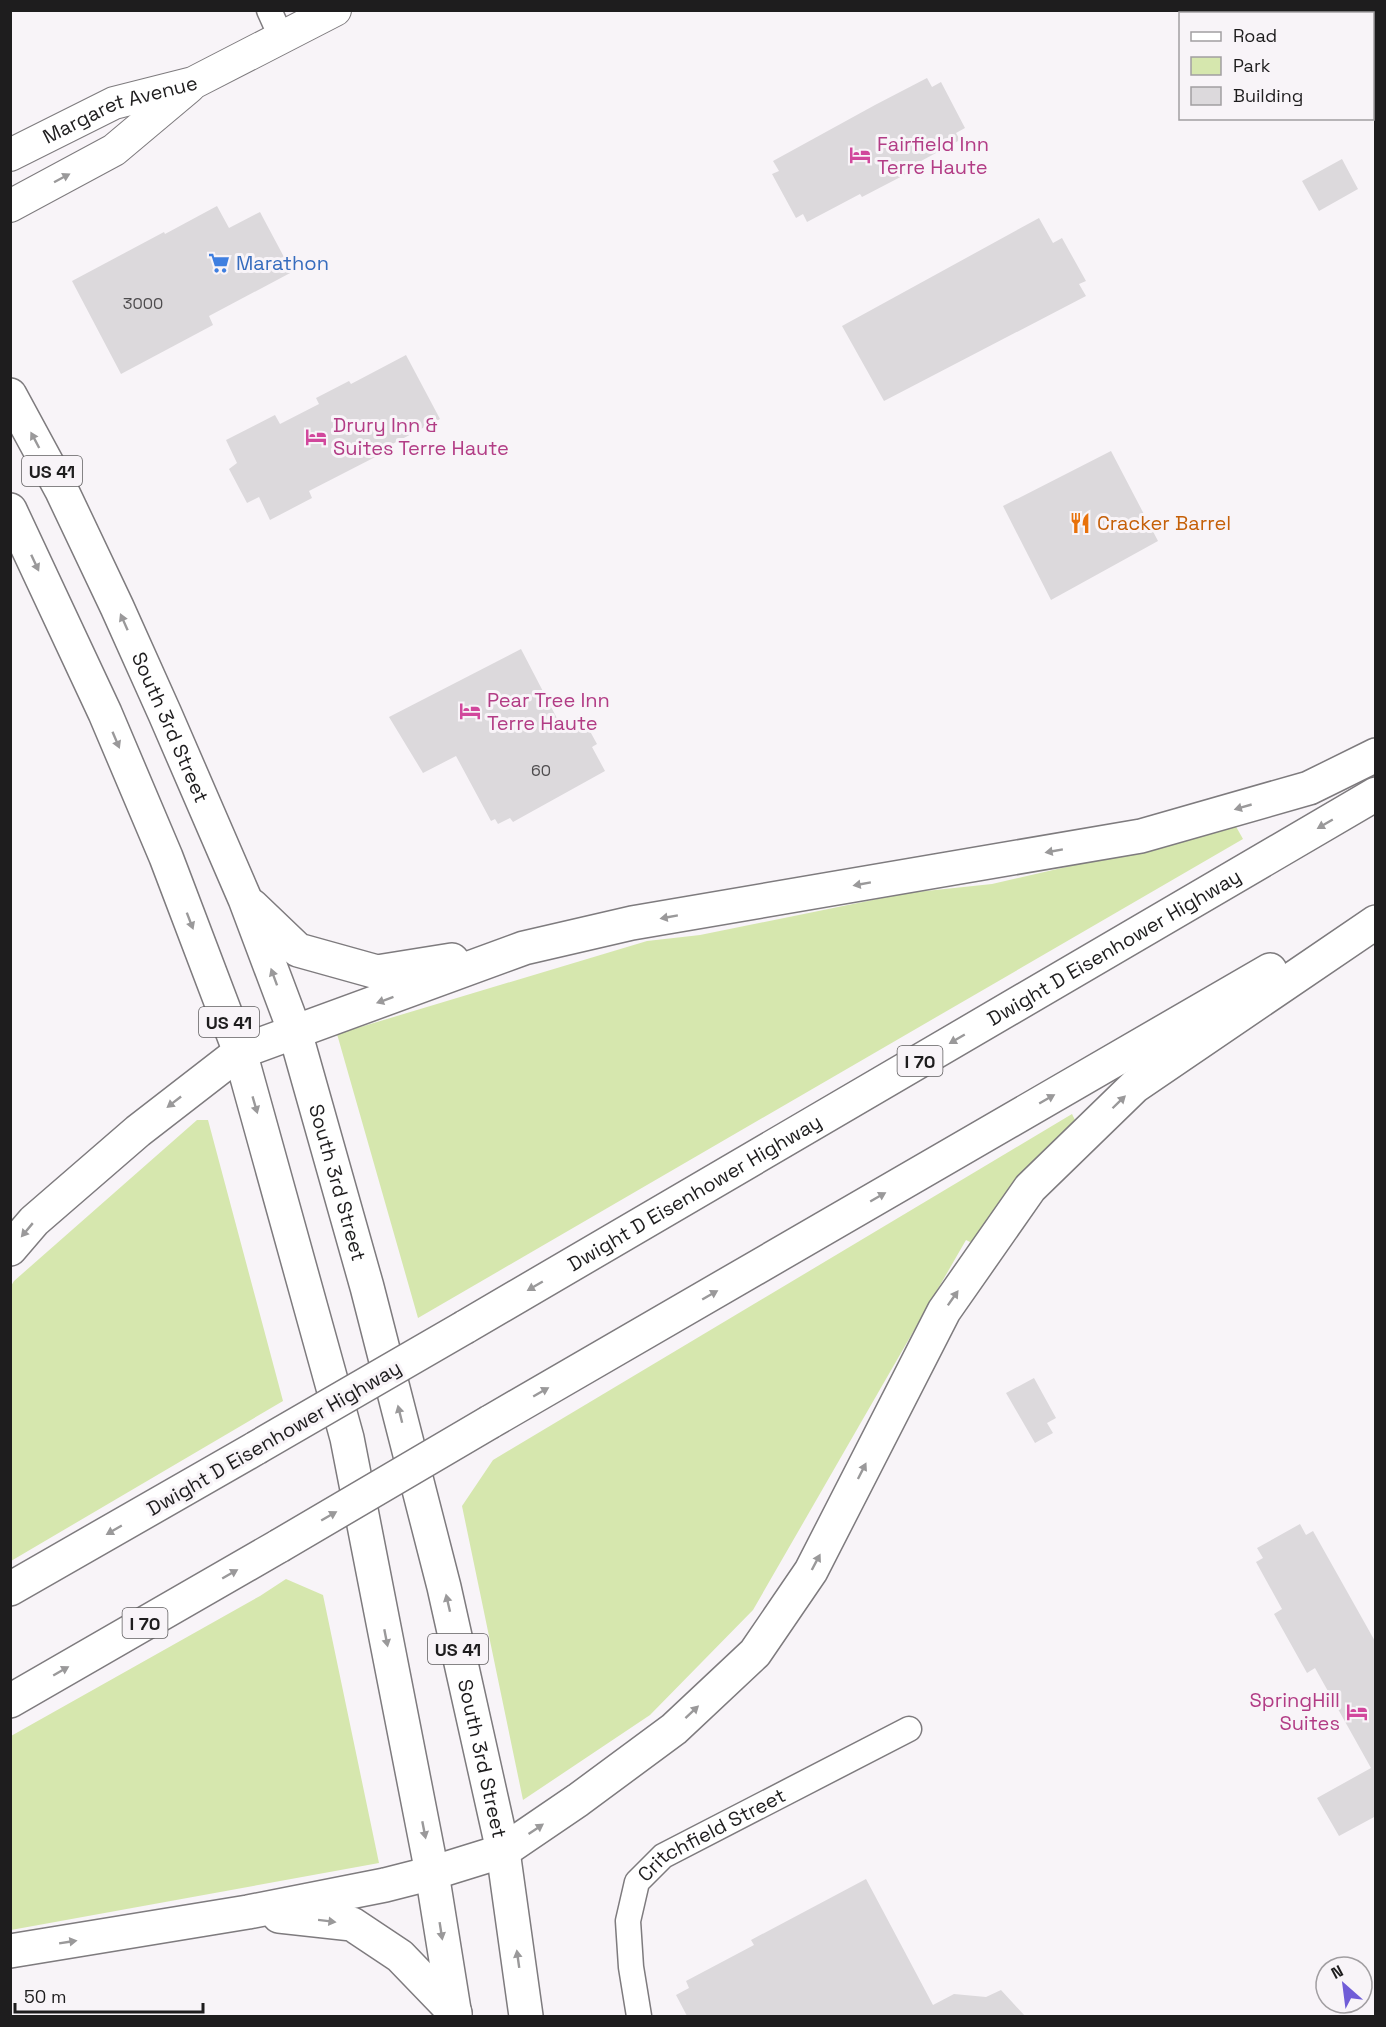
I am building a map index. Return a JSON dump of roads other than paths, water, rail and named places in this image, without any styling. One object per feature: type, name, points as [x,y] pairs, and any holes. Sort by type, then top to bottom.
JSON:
[{"type":"highway","name":"South 3rd Street","points":[[10,395],[62,491],[117,607],[245,899],[295,1032],[367,1287],[444,1587],[503,1851],[526,2016]]},
{"type":"highway","name":"US 41","points":[[10,510],[105,713],[153,826],[240,1052],[347,1438],[432,1873],[455,2015]]},
{"type":"highway","points":[[245,899],[298,950],[377,972],[524,948],[632,923],[1140,836],[1310,788],[1376,755]]},
{"type":"highway","name":"Dwight D Eisenhower Highway","points":[[10,1589],[465,1327],[1376,795]]},
{"type":"highway","name":"I 70","points":[[10,1701],[1376,909]]},
{"type":"highway","points":[[10,1951],[248,1912],[385,1885],[503,1851],[578,1800],[674,1729],[754,1653],[812,1571],[944,1311],[1030,1188],[1135,1086],[1376,922]]},
{"type":"highway","points":[[10,1250],[34,1221],[138,1131],[240,1052],[524,948]]},
{"type":"highway","points":[[248,1912],[352,1924],[400,1956],[455,2015]]},
{"type":"main road","points":[[193,83],[282,39],[334,10]]},
{"type":"main road","name":"Margaret Avenue","points":[[10,155],[114,103],[193,83]]},
{"type":"main road","name":"Margaret Avenue","points":[[10,206],[114,150],[193,83]]},
{"type":"street","points":[[269,10],[282,39]]},
{"type":"street","name":"Critchfield Street","points":[[639,2016],[631,1967],[628,1920],[637,1882],[663,1856],[909,1729]]},
{"type":"place","name":"Fairfield Inn Terre Haute","points":[[860,155]]},
{"type":"place","name":"Marathon","points":[[219,263]]},
{"type":"place","name":"Drury Inn & Suites Terre Haute","points":[[316,437]]},
{"type":"place","name":"Cracker Barrel","points":[[1080,523]]},
{"type":"place","name":"Pear Tree Inn Terre Haute","points":[[470,711]]},
{"type":"place","name":"SpringHill Suites","points":[[1357,1712]]}]
